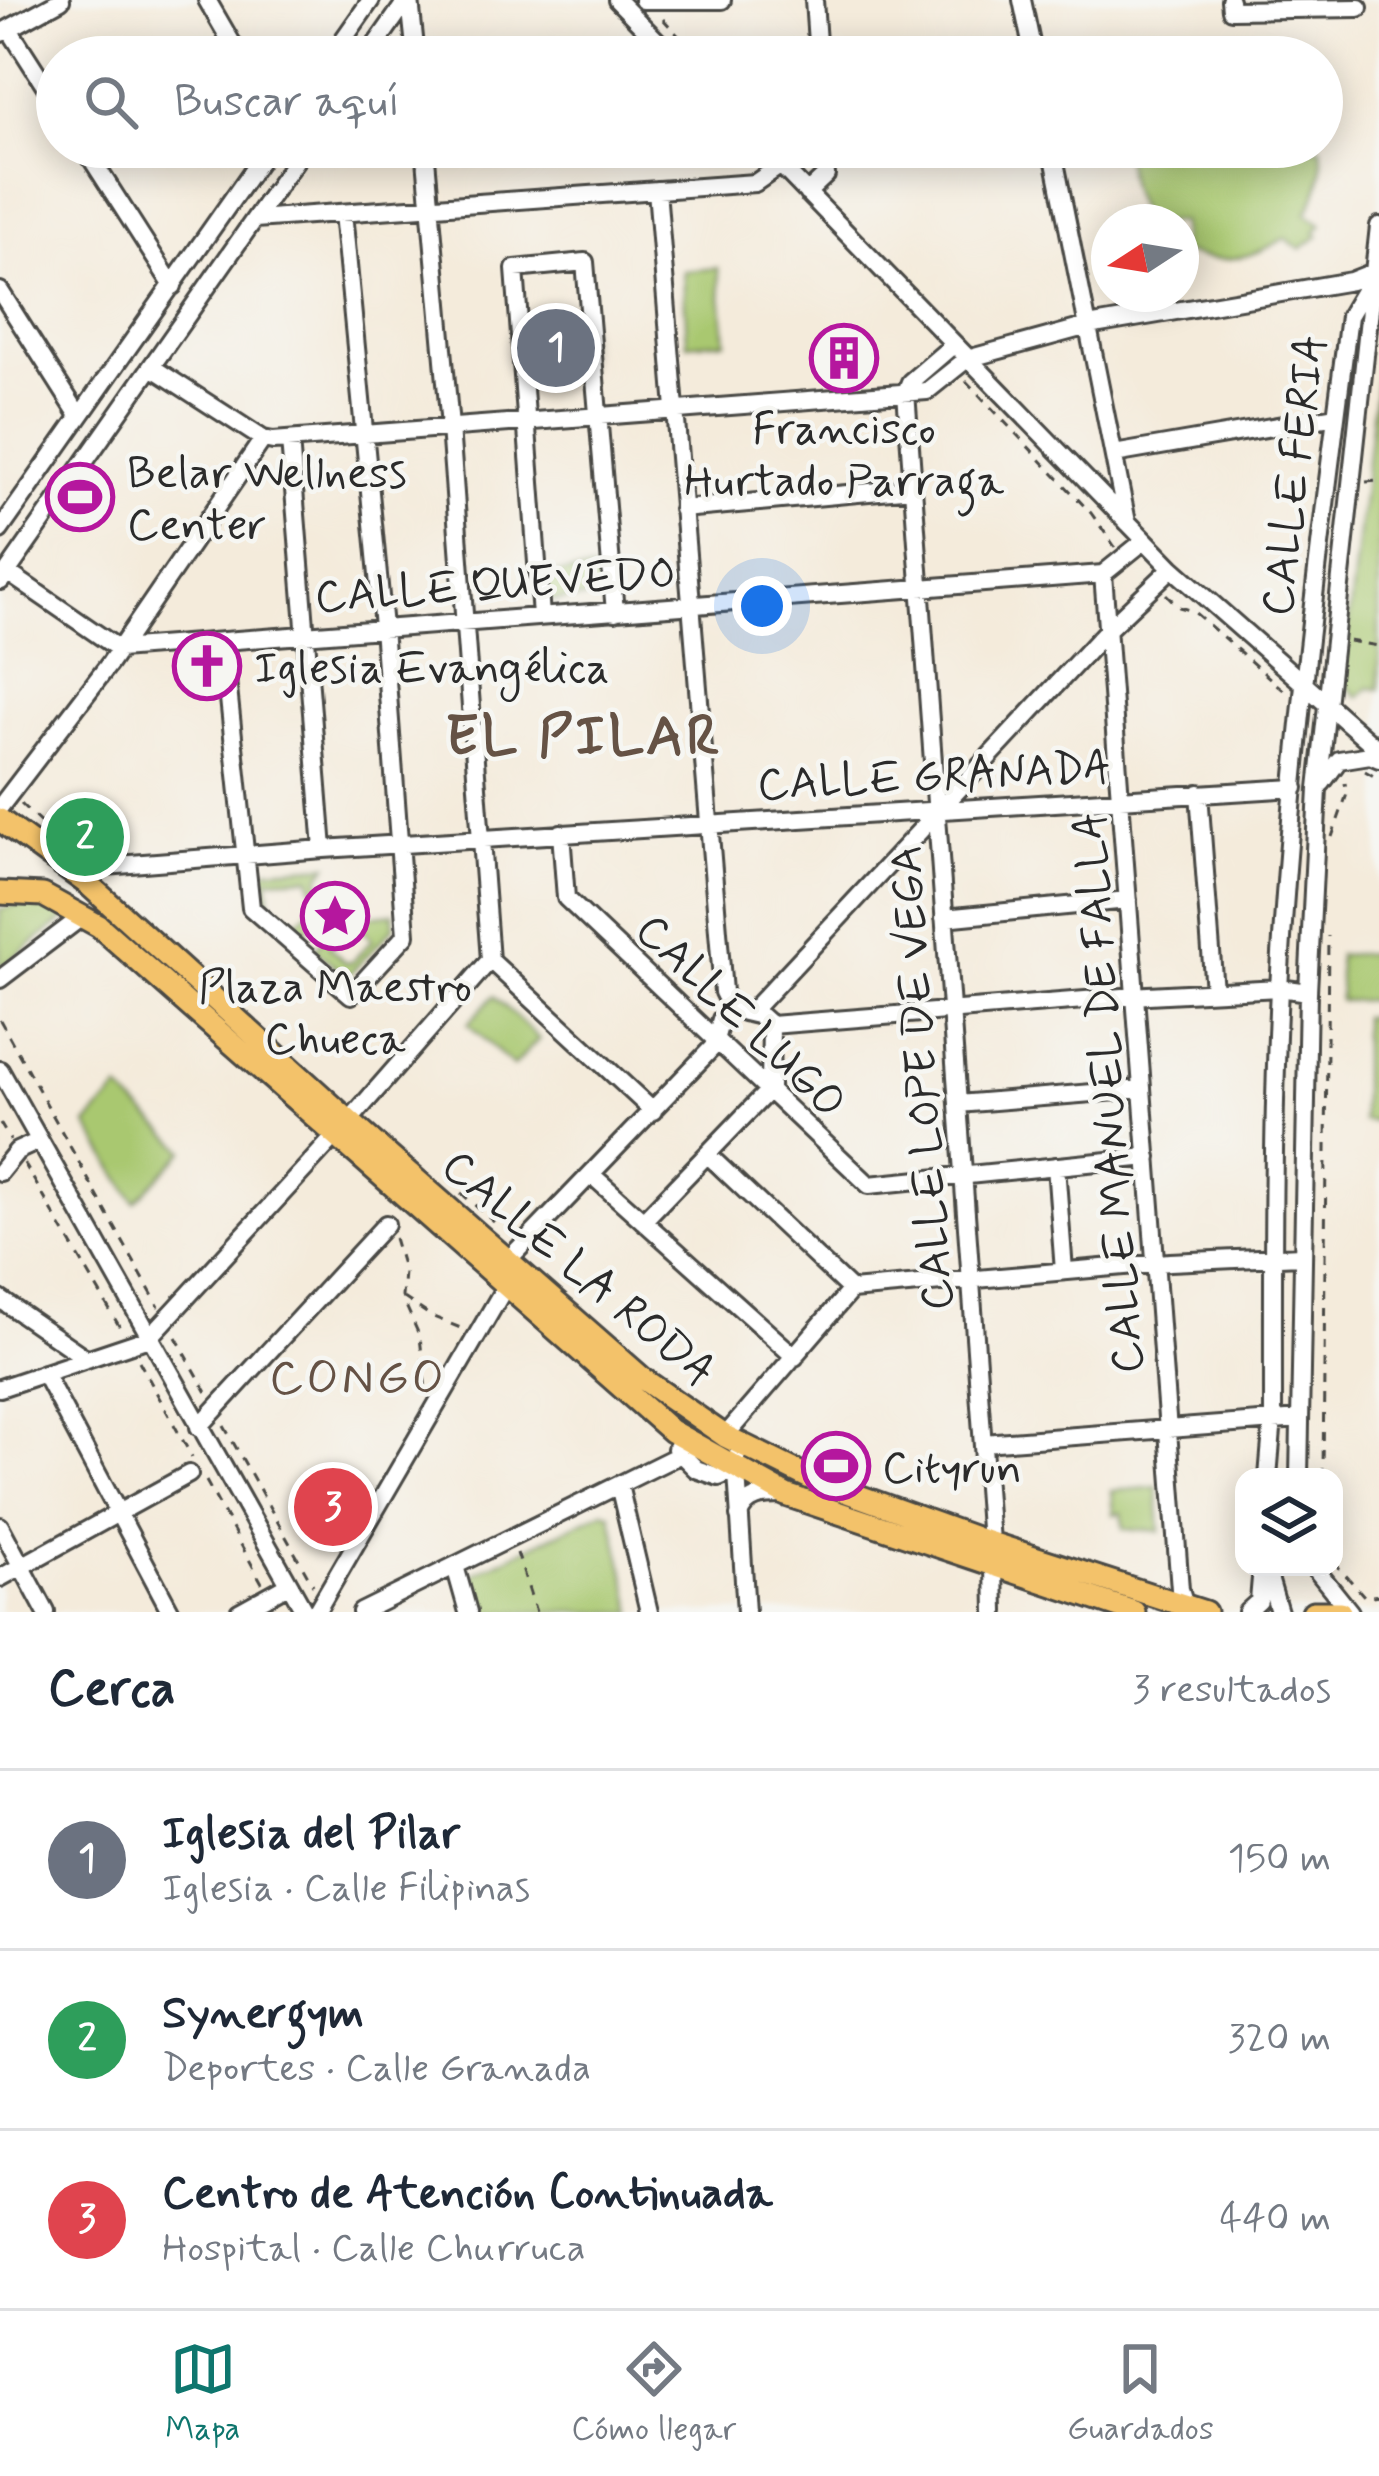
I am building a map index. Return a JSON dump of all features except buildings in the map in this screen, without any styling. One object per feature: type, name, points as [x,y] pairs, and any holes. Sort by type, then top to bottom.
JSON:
[{"type":"main road","name":"CALLE LA RODA","points":[[0,820],[76,876],[505,1287],[662,1422],[786,1495],[1134,1612]]},
{"type":"main road","name":"CALLE LA RODA","points":[[0,892],[43,895],[83,916],[507,1261],[643,1379],[730,1436],[807,1478],[1195,1609]]},
{"type":"main road","points":[[1313,1612],[1340,1612]]},
{"type":"street","points":[[17,0],[28,18]]},
{"type":"street","points":[[36,75],[4,31],[61,0]]},
{"type":"street","points":[[206,0],[227,36]]},
{"type":"street","points":[[346,36],[371,0]]},
{"type":"street","points":[[382,36],[408,0]]},
{"type":"street","points":[[408,0],[413,36]]},
{"type":"street","points":[[617,0],[657,27]]},
{"type":"street","points":[[641,0],[662,36]]},
{"type":"street","points":[[641,0],[722,0]]},
{"type":"street","points":[[814,0],[817,36]]},
{"type":"street","points":[[1022,0],[1030,36]]},
{"type":"street","points":[[1230,0],[1231,10],[1359,8]]},
{"type":"street","points":[[97,168],[173,286]]},
{"type":"street","points":[[0,530],[254,168]]},
{"type":"street","points":[[119,649],[3,577],[290,168]]},
{"type":"street","points":[[428,168],[490,960],[653,1111]]},
{"type":"street","points":[[255,219],[755,183],[777,168]]},
{"type":"street","points":[[784,168],[1144,541],[1379,750]]},
{"type":"street","points":[[807,193],[826,175],[826,168]]},
{"type":"street","points":[[1056,168],[1127,523]]},
{"type":"street","points":[[657,190],[723,992],[741,1011],[771,1025],[1214,991],[1279,988],[1308,992]]},
{"type":"street","points":[[223,640],[250,908],[351,995],[406,935],[383,627],[343,213]]},
{"type":"street","name":"CALLE FERIA","points":[[1299,1468],[1308,992],[1318,789],[1379,226]]},
{"type":"street","points":[[541,616],[515,269],[585,262],[615,612]]},
{"type":"street","points":[[153,368],[263,439],[290,440],[927,391],[967,359],[1088,326],[1371,276]]},
{"type":"street","name":"CALLE FERIA","points":[[1269,1468],[1274,1418],[1279,988],[1295,788],[1348,316],[1371,276]]},
{"type":"street","points":[[0,292],[78,414]]},
{"type":"street","points":[[906,392],[910,382],[953,345]]},
{"type":"street","name":"CALLE LOPE DE VEGA","points":[[906,392],[990,1543]]},
{"type":"street","points":[[1114,454],[1336,416]]},
{"type":"street","points":[[0,807],[119,649],[263,439]]},
{"type":"street","points":[[290,440],[323,849]]},
{"type":"street","points":[[682,508],[913,488]]},
{"type":"street","points":[[1103,574],[1144,541]]},
{"type":"street","points":[[507,1261],[713,1047],[721,1019],[741,1011],[1172,568]]},
{"type":"street","name":"CALLE QUEVEDO","points":[[119,649],[1103,574]]},
{"type":"street","name":"CALLE MANUEL DE FALLA","points":[[1103,574],[1180,1588],[1195,1609]]},
{"type":"street","points":[[1318,789],[1339,760],[1370,755],[1379,759]]},
{"type":"street","name":"CALLE GRANADA","points":[[76,876],[105,866],[323,849],[1295,788]]},
{"type":"street","points":[[1199,793],[1214,991]]},
{"type":"street","name":"CALLE LUGO","points":[[561,833],[566,898],[868,1185],[1148,1157]]},
{"type":"street","points":[[944,917],[1128,900]]},
{"type":"street","points":[[0,979],[83,916]]},
{"type":"street","points":[[0,1388],[148,1338],[490,960]]},
{"type":"street","points":[[643,1221],[770,1089],[771,1025]]},
{"type":"street","points":[[0,1070],[305,1612]]},
{"type":"street","points":[[958,1104],[1142,1089]]},
{"type":"street","points":[[0,1172],[17,1151],[39,1141]]},
{"type":"street","points":[[708,1155],[851,1289]]},
{"type":"street","points":[[1056,1166],[1064,1271]]},
{"type":"street","points":[[593,1176],[795,1357]]},
{"type":"street","points":[[199,1427],[386,1224]]},
{"type":"street","points":[[746,1612],[737,1468],[730,1436],[851,1289],[1301,1256]]},
{"type":"street","points":[[316,1612],[505,1287]]},
{"type":"street","points":[[0,1299],[87,1359]]},
{"type":"street","points":[[44,1373],[171,1612]]},
{"type":"street","points":[[983,1443],[1300,1419]]},
{"type":"street","points":[[361,1612],[679,1455],[662,1422]]},
{"type":"street","name":"CALLE LA RODA","points":[[679,1455],[696,1469],[719,1478],[737,1468]]},
{"type":"street","points":[[0,1578],[189,1474]]},
{"type":"street","points":[[619,1485],[649,1612]]},
{"type":"street","points":[[738,1523],[739,1511],[760,1495],[786,1495]]},
{"type":"street","points":[[0,1526],[46,1612]]},
{"type":"street","points":[[455,1565],[468,1612]]},
{"type":"street","points":[[994,1568],[995,1612]]},
{"type":"street","points":[[1247,1612],[1259,1601],[1263,1576]]},
{"type":"street","points":[[1267,1576],[1279,1612]]},
{"type":"street","points":[[1321,1576],[1350,1612]]},
{"type":"street","points":[[239,1612],[288,1585]]},
{"type":"path","points":[[657,27],[669,36]]},
{"type":"path","points":[[1335,638],[1379,646]]},
{"type":"path","points":[[1330,840],[1347,794],[1344,781]]},
{"type":"path","points":[[1323,1468],[1328,937]]},
{"type":"path","points":[[386,1224],[398,1245],[404,1272],[402,1297],[420,1337],[430,1416]]},
{"type":"path","points":[[402,1297],[462,1330]]},
{"type":"path","points":[[517,1552],[536,1612]]},
{"type":"path","points":[[1343,1572],[1365,1597],[1379,1595]]},
{"type":"green space","points":[[1126,168],[1322,168],[1306,213],[1322,224],[1315,232],[1319,236],[1300,249],[1285,238],[1235,258],[1199,257],[1199,204],[1137,204]]},
{"type":"green space","points":[[718,268],[726,341],[687,344],[683,271]]},
{"type":"green space","points":[[1379,356],[1379,689],[1369,688],[1359,697],[1343,683],[1343,672]]},
{"type":"green space","points":[[602,570],[602,597],[548,598],[546,574]]},
{"type":"green space","points":[[328,865],[320,875],[320,888],[312,887],[310,877],[268,879],[270,902],[295,924],[311,903],[327,906],[302,936],[260,902],[258,870]]},
{"type":"green space","points":[[28,902],[48,905],[68,917],[0,968],[0,909]]},
{"type":"green space","points":[[393,913],[394,927],[347,977],[315,949],[338,921],[345,921],[345,929],[329,947],[345,962],[352,962],[372,939],[360,927],[362,922]]},
{"type":"green space","points":[[1379,953],[1379,1000],[1340,1001],[1338,955]]},
{"type":"green space","points":[[494,996],[539,1039],[513,1066],[468,1024]]},
{"type":"green space","points":[[1362,1017],[1379,1017],[1379,1121],[1362,1121]]},
{"type":"green space","points":[[119,1090],[185,1150],[135,1202],[87,1125]]},
{"type":"green space","points":[[1157,1487],[1160,1532],[1124,1529],[1122,1513],[1114,1514],[1112,1491]]},
{"type":"green space","points":[[604,1511],[611,1514],[634,1612],[478,1612],[471,1582],[475,1573]]},
{"type":"place","name":"Iglesia del Pilar","points":[[556,348]]},
{"type":"place","name":"Francisco Hurtado Parraga","points":[[844,358]]},
{"type":"place","name":"Belar Wellness Center","points":[[80,497]]},
{"type":"place","name":"Iglesia Evangélica","points":[[207,666]]},
{"type":"place","name":"Synergym","points":[[85,837]]},
{"type":"place","name":"Plaza Maestro Chueca","points":[[335,916]]},
{"type":"place","name":"Cityrun","points":[[836,1466]]},
{"type":"place","name":"Centro de Atención Continuada","points":[[333,1507]]},
{"type":"district","name":"EL PILAR","points":[[584,734]]},
{"type":"district","name":"CONGO","points":[[358,1376]]}]
